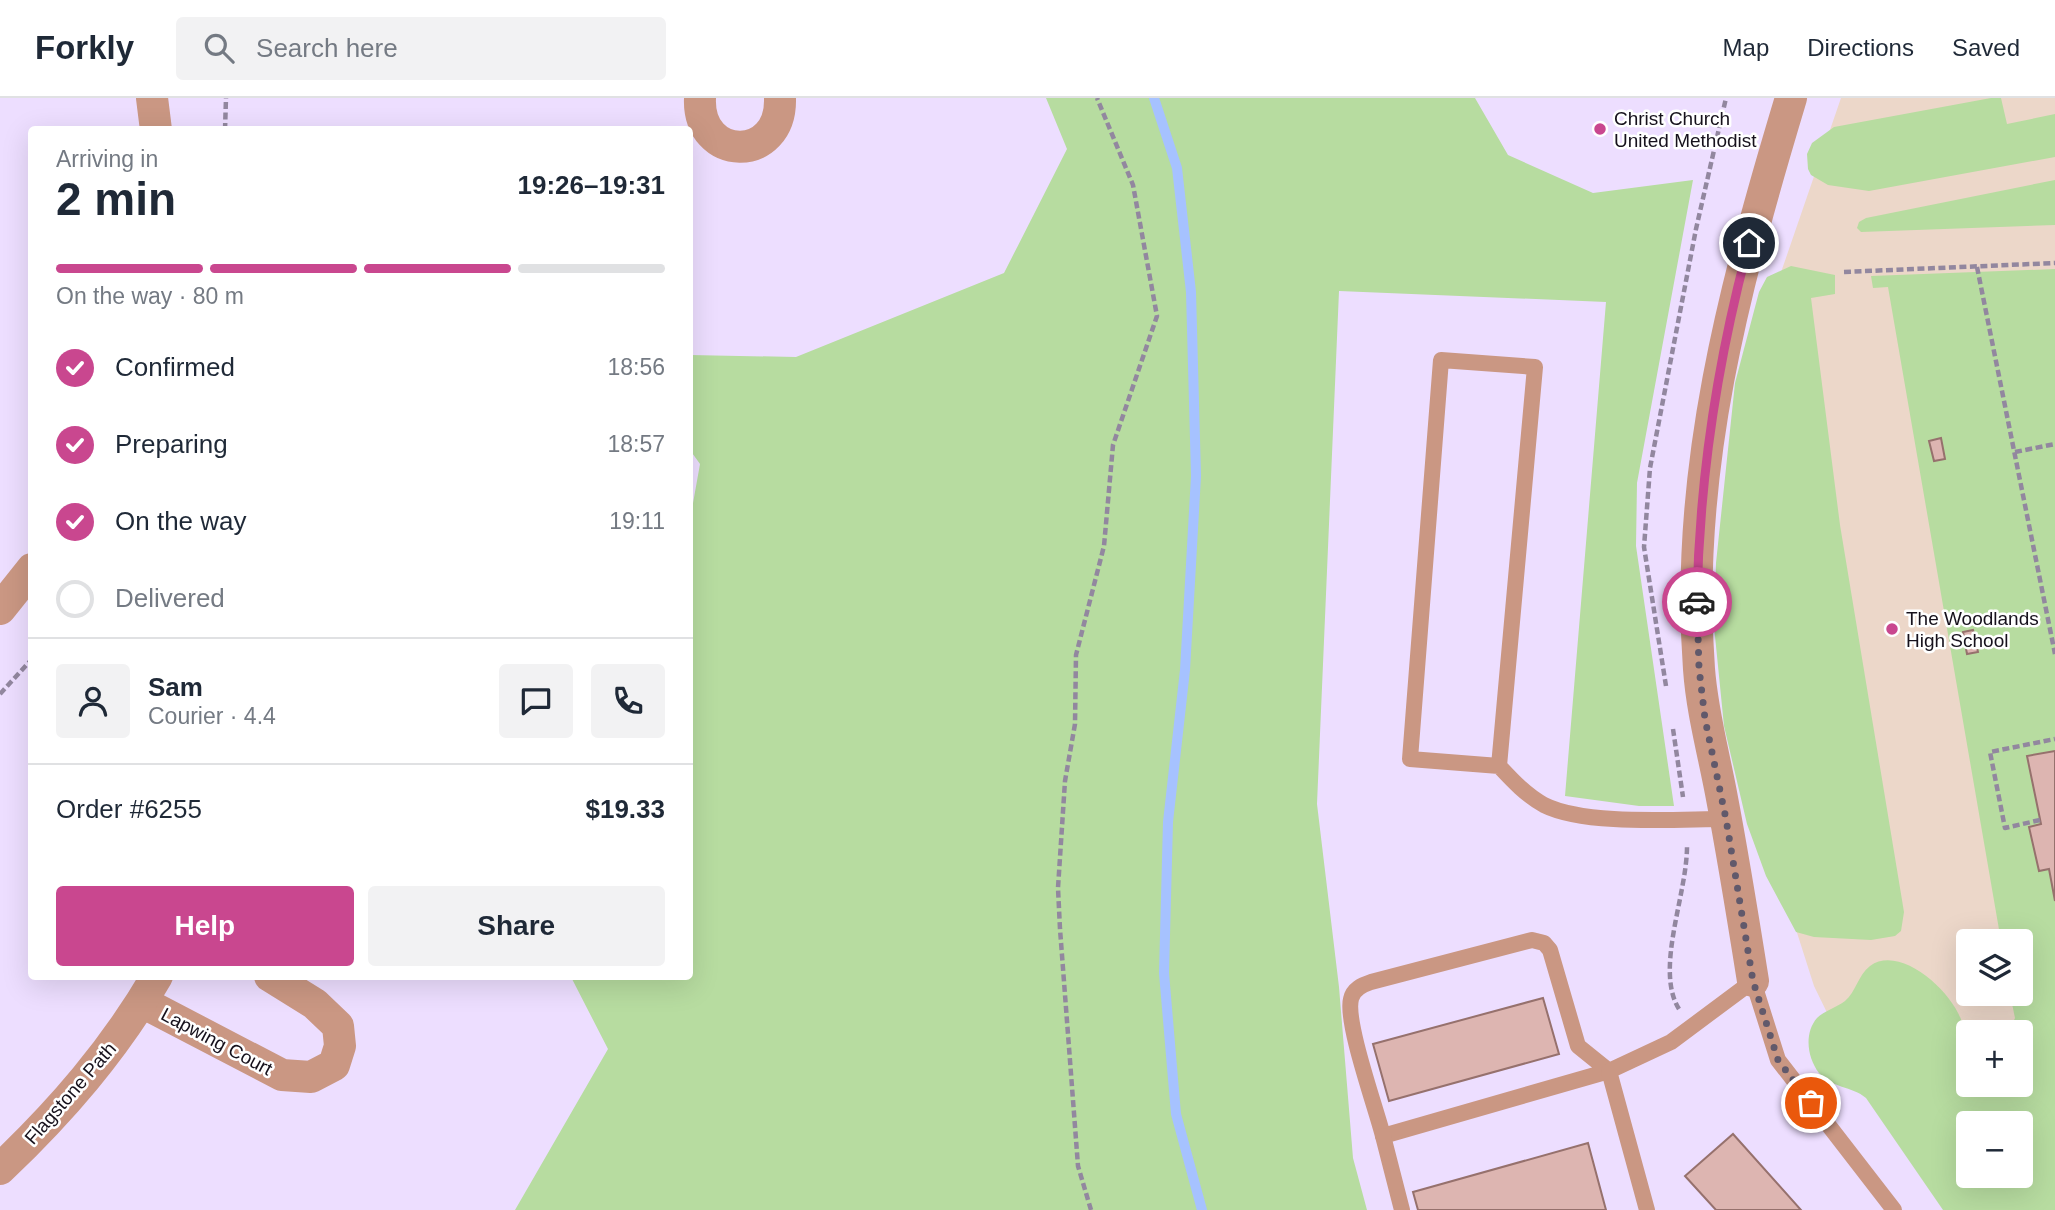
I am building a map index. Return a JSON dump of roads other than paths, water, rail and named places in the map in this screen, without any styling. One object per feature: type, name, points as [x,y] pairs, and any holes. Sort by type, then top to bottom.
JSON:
[{"type":"street","points":[[152,98],[156,126]]},
{"type":"street","points":[[700,98],[703,123],[710,134],[732,147],[758,144],[777,125],[780,98]]},
{"type":"street","points":[[1753,981],[1726,819],[1705,719],[1699,668],[1698,549],[1702,478],[1712,401],[1730,314],[1791,98]]},
{"type":"street","points":[[0,609],[28,574]]},
{"type":"street","name":"Lapwing Court","points":[[150,989],[282,1075],[311,1077],[334,1065],[340,1046],[338,1026],[315,1004],[276,980]]},
{"type":"street","name":"Flagstone Path","points":[[0,1169],[83,1084],[150,989]]},
{"type":"lane","points":[[1499,766],[1535,367],[1441,360],[1410,759],[1499,766],[1532,798],[1556,810],[1606,817],[1726,819]]},
{"type":"lane","points":[[1402,1210],[1350,1011],[1353,993],[1370,982],[1521,941],[1544,943],[1553,958],[1578,1046],[1609,1071],[1647,1210]]},
{"type":"lane","points":[[1383,1136],[1609,1071],[1671,1042],[1753,981],[1778,1060],[1894,1210]]},
{"type":"waterway","points":[[1154,98],[1177,168],[1191,292],[1196,476],[1185,670],[1168,822],[1164,973],[1176,1114],[1202,1210]]},
{"type":"place","name":"Christ Church United Methodist","points":[[1600,129]]},
{"type":"place","name":"The Woodlands High School","points":[[1892,629]]}]
